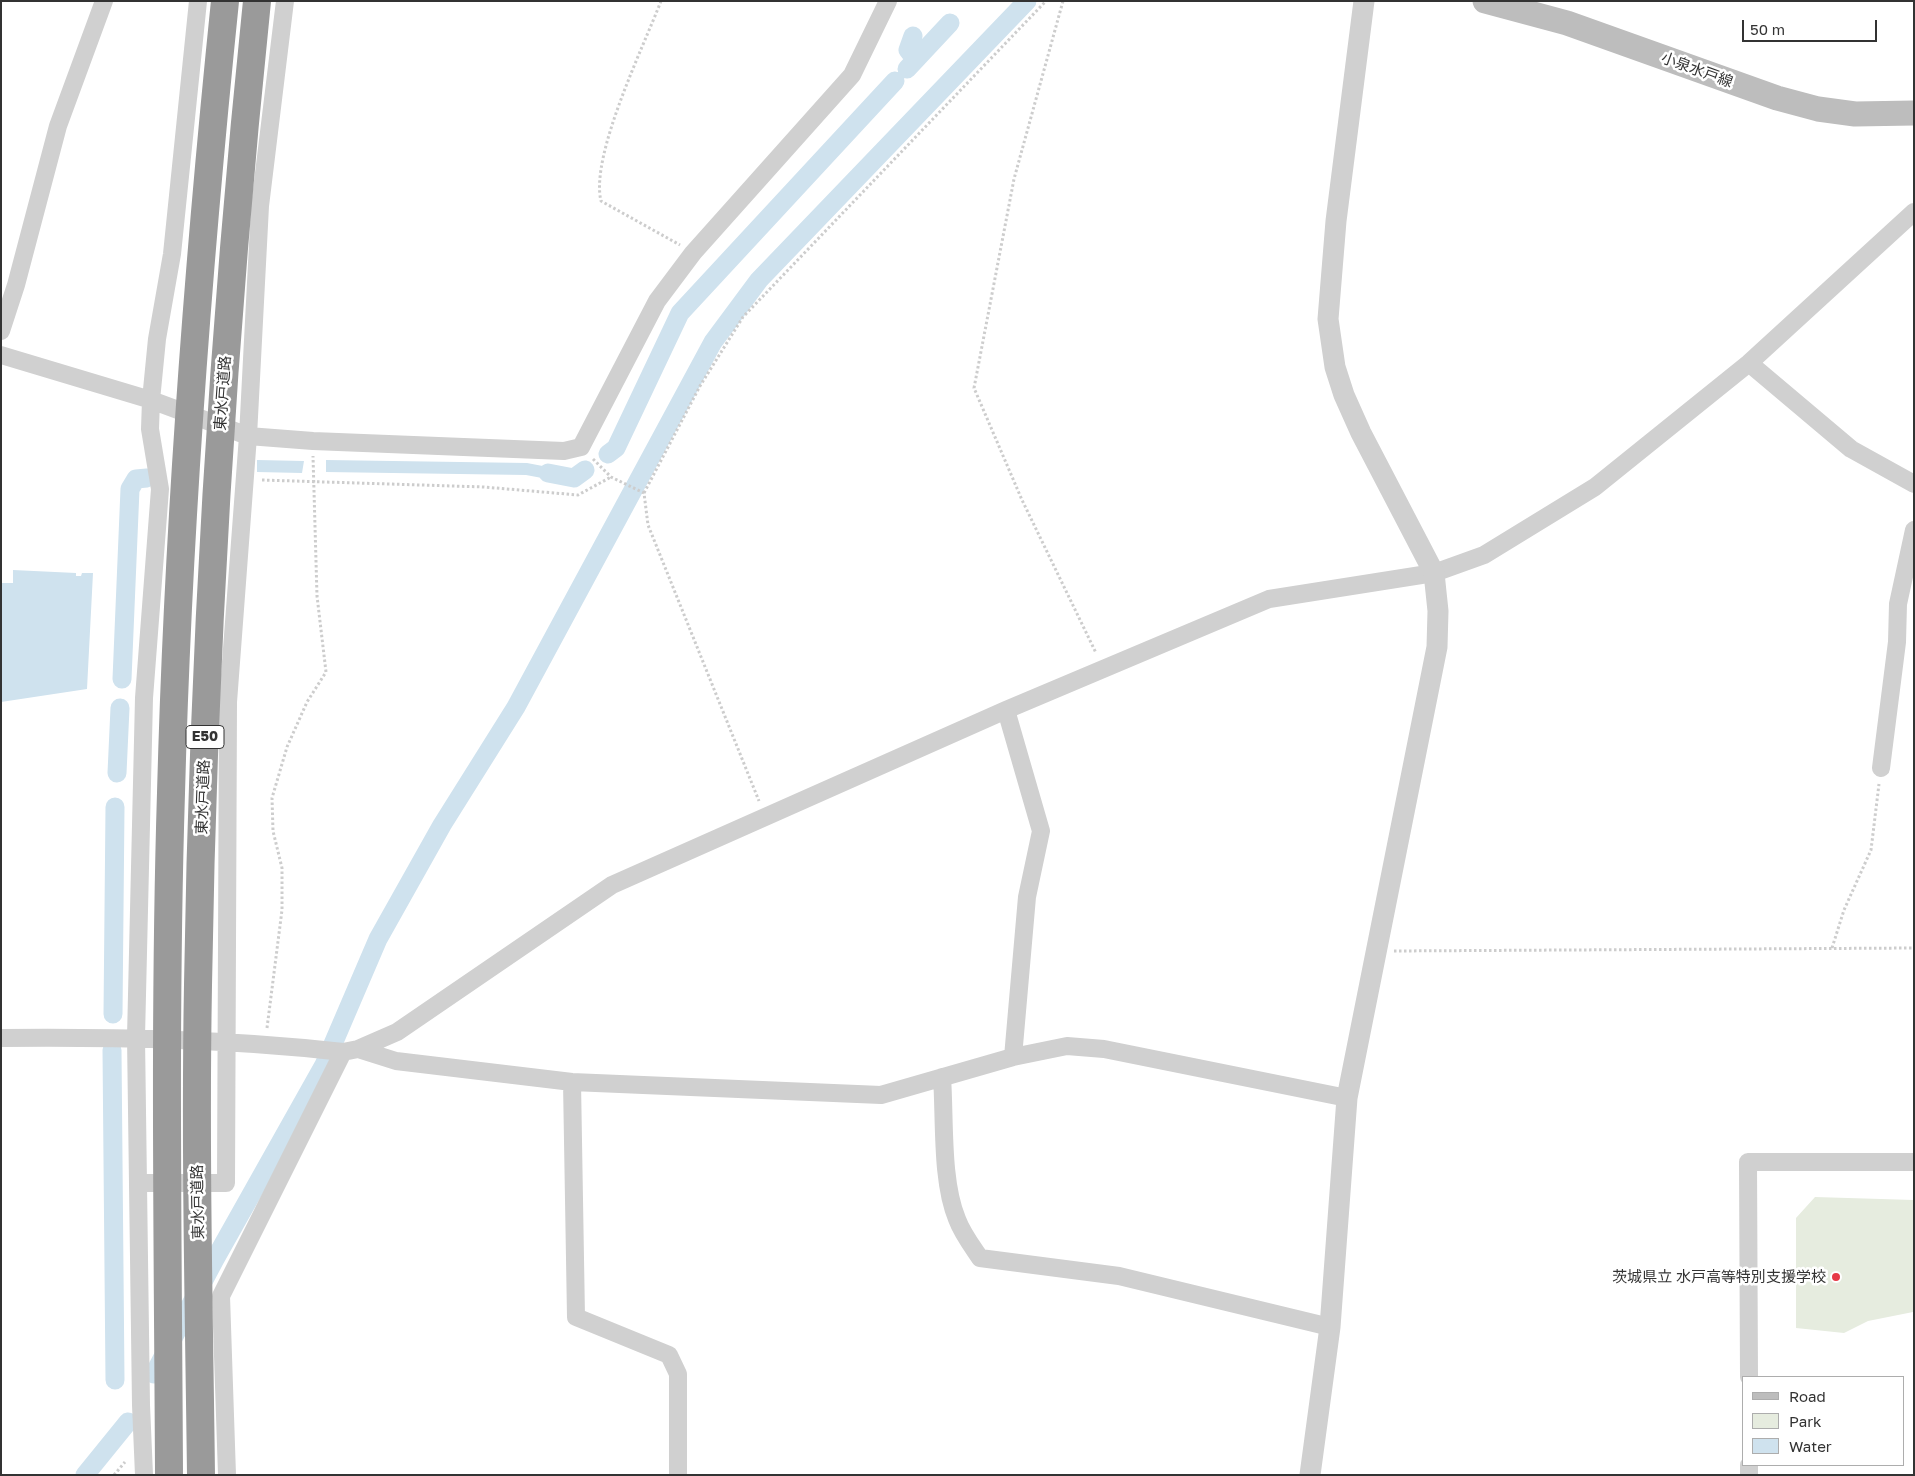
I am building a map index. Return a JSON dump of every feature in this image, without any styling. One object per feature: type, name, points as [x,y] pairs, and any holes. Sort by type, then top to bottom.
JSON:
[{"type":"highway","name":"東水戸道路","points":[[169,1475],[166,1069],[171,790],[185,480],[208,172],[225,1]]},
{"type":"highway","name":"東水戸道路","points":[[201,1475],[197,1070],[203,779],[216,480],[239,175],[257,1]]},
{"type":"main road","name":"小泉水戸線","points":[[1485,1],[1567,23],[1777,98],[1818,109],[1855,114],[1914,113]]},
{"type":"street","points":[[1,331],[16,285],[58,126],[104,1]]},
{"type":"street","points":[[198,1],[172,254],[156,339],[151,400],[150,429],[160,489],[144,698],[136,1037],[144,1466],[226,1447]]},
{"type":"street","points":[[138,1183],[226,1183],[228,702],[248,436],[260,206],[284,1]]},
{"type":"street","points":[[1,355],[151,400],[248,436],[313,441],[564,451],[581,447],[657,301],[694,253],[852,75],[888,1]]},
{"type":"street","points":[[1310,1475],[1330,1326],[1347,1098],[1437,647],[1438,611],[1434,573],[1361,433],[1344,395],[1335,367],[1328,319],[1336,220],[1364,1]]},
{"type":"street","points":[[227,1475],[221,1296],[346,1051],[397,1032],[612,885],[1103,667],[1269,598],[1434,573],[1484,555],[1595,487],[1750,363],[1914,212]]},
{"type":"street","points":[[1750,363],[1851,449],[1914,484]]},
{"type":"street","points":[[1881,768],[1896,642],[1898,604],[1914,530]]},
{"type":"street","points":[[1006,710],[1042,831],[1026,897],[1013,1057]]},
{"type":"street","points":[[1,1038],[136,1037],[226,1040],[318,1050],[346,1051],[396,1061],[572,1082],[881,1095],[1013,1057],[1067,1046],[1104,1048],[1347,1098]]},
{"type":"street","points":[[942,1078],[951,1197],[957,1218],[980,1258],[1120,1276],[1330,1326]]},
{"type":"street","points":[[572,1082],[576,1316],[669,1355],[678,1374],[678,1475]]},
{"type":"street","points":[[1749,1376],[1748,1162],[1914,1162]]},
{"type":"path","points":[[661,1],[608,134],[598,188],[601,201],[694,253]]},
{"type":"path","points":[[765,816],[648,525],[644,493],[700,386],[743,317],[1046,1]]},
{"type":"path","points":[[1063,1],[1014,179],[974,388],[1022,500],[1103,667]]},
{"type":"path","points":[[265,1043],[282,910],[282,868],[271,813],[272,798],[287,747],[307,702],[326,672],[317,596],[313,441]]},
{"type":"path","points":[[581,447],[611,477],[644,493]]},
{"type":"path","points":[[244,480],[484,486],[578,495],[611,477]]},
{"type":"path","points":[[1832,948],[1844,910],[1871,850],[1881,768]]},
{"type":"path","points":[[1377,951],[1914,948]]},
{"type":"green space","points":[[1815,1197],[1914,1200],[1913,1312],[1868,1321],[1844,1333],[1796,1328],[1796,1218]]},
{"type":"water","points":[[257,460],[304,461],[302,473],[257,472]]},
{"type":"water","points":[[326,460],[527,463],[574,472],[574,484],[526,475],[326,472]]},
{"type":"water","points":[[13,570],[76,573],[76,576],[81,576],[82,573],[93,573],[87,689],[1,702],[1,583],[13,583]]},
{"type":"waterway","points":[[154,1374],[215,1259],[324,1065],[378,939],[442,825],[516,707],[713,342],[759,280],[1027,1]]},
{"type":"waterway","points":[[907,69],[950,23]]},
{"type":"waterway","points":[[913,36],[908,50],[915,59]]},
{"type":"waterway","points":[[608,454],[616,448],[680,313],[895,81]]},
{"type":"waterway","points":[[548,473],[574,478],[585,470]]},
{"type":"waterway","points":[[122,679],[130,489],[136,479],[147,478]]},
{"type":"waterway","points":[[117,773],[120,708]]},
{"type":"waterway","points":[[113,1014],[115,807]]},
{"type":"waterway","points":[[112,1050],[115,1380]]},
{"type":"waterway","points":[[85,1475],[128,1422]]},
{"type":"place","name":"茨城県立 水戸高等特別支援学校","points":[[1836,1277]]}]
